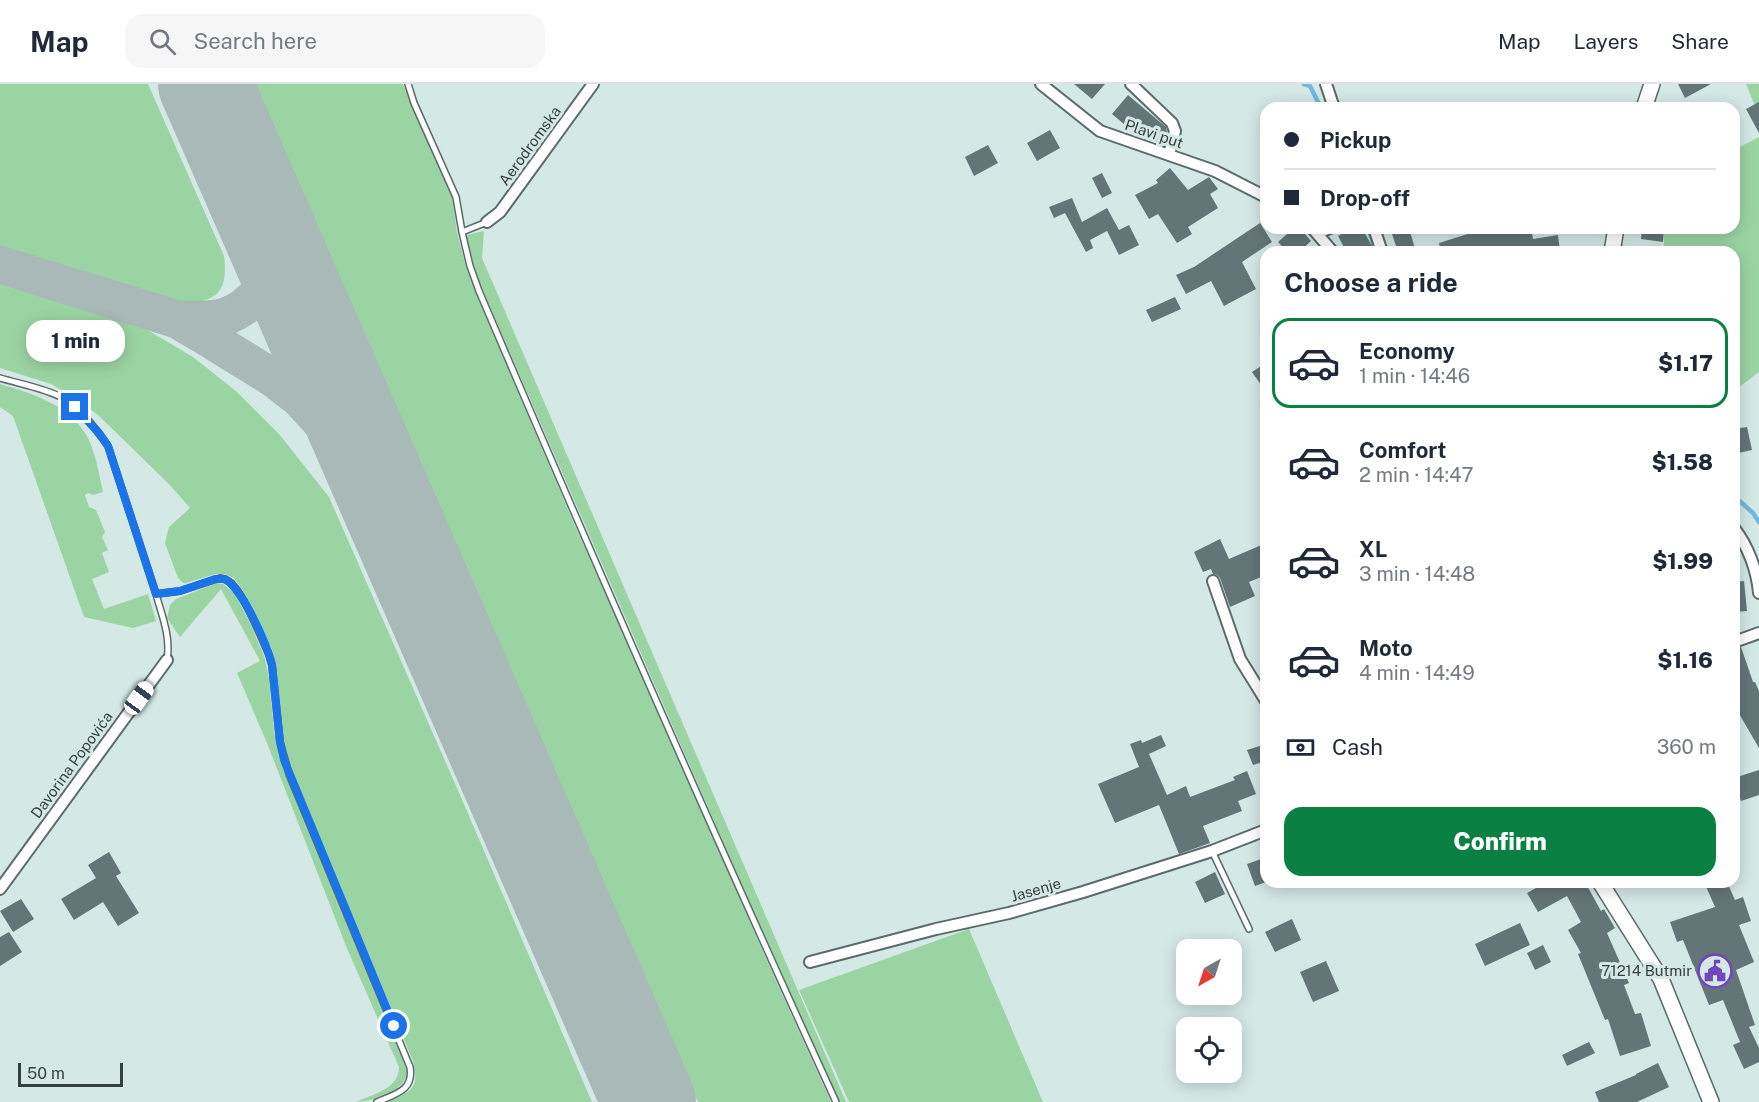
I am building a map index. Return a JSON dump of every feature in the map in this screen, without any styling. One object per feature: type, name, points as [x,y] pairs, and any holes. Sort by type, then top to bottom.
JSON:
[{"type":"street","name":"Aerodromska","points":[[487,222],[501,212],[593,84]]},
{"type":"street","name":"Plavi put","points":[[1041,84],[1100,131],[1215,171],[1260,194]]},
{"type":"street","points":[[1131,84],[1172,123],[1175,131],[1169,155]]},
{"type":"street","points":[[1326,84],[1332,102]]},
{"type":"street","points":[[1646,102],[1652,84]]},
{"type":"street","points":[[1317,234],[1328,246]]},
{"type":"street","points":[[1740,537],[1750,557],[1759,593]]},
{"type":"street","points":[[1213,581],[1240,659],[1260,691]]},
{"type":"street","points":[[1740,640],[1759,633]]},
{"type":"street","name":"Davorina Popovića","points":[[0,889],[167,660]]},
{"type":"street","name":"Jasenje","points":[[810,962],[1083,892],[1260,832]]},
{"type":"street","points":[[1604,888],[1661,979],[1711,1102]]},
{"type":"lane","points":[[408,84],[414,103],[456,196],[470,266],[479,291],[544,445],[836,1102]]},
{"type":"lane","points":[[462,232],[487,222]]},
{"type":"lane","points":[[0,378],[63,399],[75,407],[108,446],[156,594],[170,648],[167,660]]},
{"type":"lane","points":[[156,594],[180,591],[215,579],[225,579],[239,593],[269,655],[284,760],[410,1067],[412,1076],[407,1086],[377,1102]]},
{"type":"lane","points":[[1212,850],[1249,929]]},
{"type":"green space","points":[[0,84],[148,84],[224,256],[224,277],[219,291],[206,300],[186,303],[0,246]]},
{"type":"green space","points":[[247,84],[403,84],[452,196],[457,233],[466,267],[483,310],[575,526],[831,1102],[698,1102],[524,717],[382,387]]},
{"type":"green space","points":[[1746,84],[1759,84],[1759,116]]},
{"type":"green space","points":[[1759,137],[1759,372],[1740,386],[1740,246],[1664,246],[1664,234],[1740,234],[1740,147]]},
{"type":"green space","points":[[484,231],[482,258],[846,1102],[839,1102],[785,984],[475,272],[467,235]]},
{"type":"green space","points":[[0,285],[139,325],[193,357],[237,392],[279,434],[329,497],[592,1102],[387,1102],[412,1088],[415,1078],[413,1061],[290,768],[283,743],[271,647],[234,578],[224,574],[215,574],[183,583],[178,578],[165,543],[169,527],[190,508],[169,484],[98,415],[80,401],[51,384],[0,368]]},
{"type":"green space","points":[[0,384],[50,402],[71,417],[88,438],[103,492],[85,495],[89,507],[96,510],[105,532],[102,537],[108,550],[102,553],[109,572],[92,579],[104,609],[148,594],[156,621],[133,628],[84,617],[13,416],[0,407]]},
{"type":"green space","points":[[217,583],[223,584],[235,594],[264,656],[279,757],[406,1067],[406,1075],[398,1088],[372,1100],[356,1102],[390,1086],[395,1081],[399,1067],[346,946],[267,743],[237,673],[260,661],[221,589],[180,637],[167,618],[170,605],[176,599]]},
{"type":"green space","points":[[969,929],[1043,1102],[849,1102],[799,990]]},
{"type":"building","points":[[1074,84],[1105,84],[1092,99]]},
{"type":"building","points":[[1678,84],[1711,84],[1685,98]]},
{"type":"building","points":[[1128,95],[1166,127],[1167,132],[1159,143],[1134,126],[1131,130],[1112,114]]},
{"type":"building","points":[[1759,102],[1759,133],[1746,109]]},
{"type":"building","points":[[1050,130],[1060,148],[1037,161],[1027,143]]},
{"type":"building","points":[[988,145],[998,163],[974,176],[965,157]]},
{"type":"building","points":[[1170,168],[1188,190],[1209,177],[1218,189],[1210,194],[1218,208],[1188,227],[1192,234],[1177,243],[1158,214],[1149,219],[1135,195],[1158,183],[1156,180]]},
{"type":"building","points":[[1102,173],[1112,193],[1102,198],[1092,178]]},
{"type":"building","points":[[1072,198],[1082,222],[1107,208],[1119,230],[1129,225],[1139,245],[1119,255],[1107,231],[1090,240],[1093,248],[1086,252],[1065,213],[1054,218],[1049,207]]},
{"type":"building","points":[[1260,223],[1260,234],[1267,234],[1272,242],[1266,246],[1260,246],[1260,250],[1242,262],[1256,289],[1224,306],[1211,281],[1186,294],[1176,275],[1194,267]]},
{"type":"building","points":[[1287,234],[1305,234],[1311,241],[1306,246],[1282,246],[1278,242]]},
{"type":"building","points":[[1365,234],[1372,246],[1343,246],[1338,236]]},
{"type":"building","points":[[1392,234],[1411,234],[1414,246],[1396,246]]},
{"type":"building","points":[[1468,234],[1532,234],[1533,239],[1558,235],[1559,246],[1440,246],[1439,243]]},
{"type":"building","points":[[1641,234],[1664,234],[1663,242],[1641,239]]},
{"type":"building","points":[[1175,297],[1181,309],[1152,322],[1146,310]]},
{"type":"building","points":[[1260,367],[1260,383],[1252,372]]},
{"type":"building","points":[[1747,427],[1752,450],[1740,453],[1740,428]]},
{"type":"building","points":[[1220,539],[1229,559],[1260,546],[1260,577],[1249,582],[1255,596],[1230,607],[1220,578],[1213,574],[1211,569],[1203,572],[1194,552]]},
{"type":"building","points":[[1740,581],[1744,581],[1747,611],[1740,612]]},
{"type":"building","points":[[1740,647],[1753,682],[1759,691],[1759,748],[1740,715]]},
{"type":"building","points":[[1161,735],[1166,746],[1149,754],[1167,795],[1186,786],[1190,797],[1235,780],[1233,777],[1247,771],[1256,794],[1238,801],[1242,811],[1203,826],[1210,843],[1179,854],[1159,805],[1115,823],[1098,784],[1139,767],[1130,744],[1141,740],[1142,743]]},
{"type":"building","points":[[1260,746],[1260,763],[1253,765],[1247,750]]},
{"type":"building","points":[[1759,770],[1759,795],[1741,801],[1740,776]]},
{"type":"building","points":[[109,852],[121,873],[116,876],[139,913],[118,926],[103,902],[74,920],[61,899],[96,878],[88,865]]},
{"type":"building","points":[[1260,859],[1260,884],[1255,886],[1247,864]]},
{"type":"building","points":[[1215,872],[1225,894],[1205,903],[1195,882]]},
{"type":"building","points":[[1536,888],[1588,888],[1601,911],[1604,909],[1615,928],[1607,933],[1629,983],[1624,985],[1635,1014],[1641,1013],[1651,1046],[1620,1056],[1608,1019],[1605,1020],[1578,954],[1581,953],[1568,930],[1581,922],[1567,896],[1538,912],[1527,893]]},
{"type":"building","points":[[1707,888],[1730,888],[1735,900],[1743,897],[1751,921],[1739,925],[1754,962],[1736,970],[1755,1025],[1749,1027],[1759,1048],[1759,1062],[1744,1069],[1733,1045],[1740,1042],[1723,1000],[1709,1005],[1683,940],[1677,942],[1670,922],[1715,907]]},
{"type":"building","points":[[21,899],[34,919],[13,932],[0,911]]},
{"type":"building","points":[[1292,919],[1301,940],[1275,952],[1265,932]]},
{"type":"building","points":[[1520,923],[1530,945],[1485,966],[1475,944]]},
{"type":"building","points":[[9,932],[22,952],[0,966],[0,937]]},
{"type":"building","points":[[1543,945],[1551,962],[1535,970],[1527,953]]},
{"type":"building","points":[[1326,961],[1339,991],[1313,1002],[1300,972]]},
{"type":"building","points":[[1589,1042],[1595,1053],[1567,1066],[1562,1055]]},
{"type":"building","points":[[1658,1063],[1669,1087],[1637,1102],[1599,1102],[1595,1092]]},
{"type":"waterway","points":[[1304,84],[1310,86],[1318,102]]},
{"type":"waterway","points":[[1370,234],[1374,246]]},
{"type":"waterway","points":[[1740,501],[1759,522]]},
{"type":"taxiway","points":[[176,319],[221,318],[251,301],[263,287],[270,270],[272,261],[270,233]]},
{"type":"taxiway","points":[[0,265],[176,319],[215,342],[273,378],[299,398],[385,496]]},
{"type":"runway","points":[[205,84],[649,1102]]},
{"type":"place","name":"71214 Butmir","points":[[1715,971]]},
{"type":"route","points":[[75,407],[108,446],[156,594],[180,591],[220,578],[231,583],[239,593],[272,665],[280,742],[289,774],[394,1026]]}]
